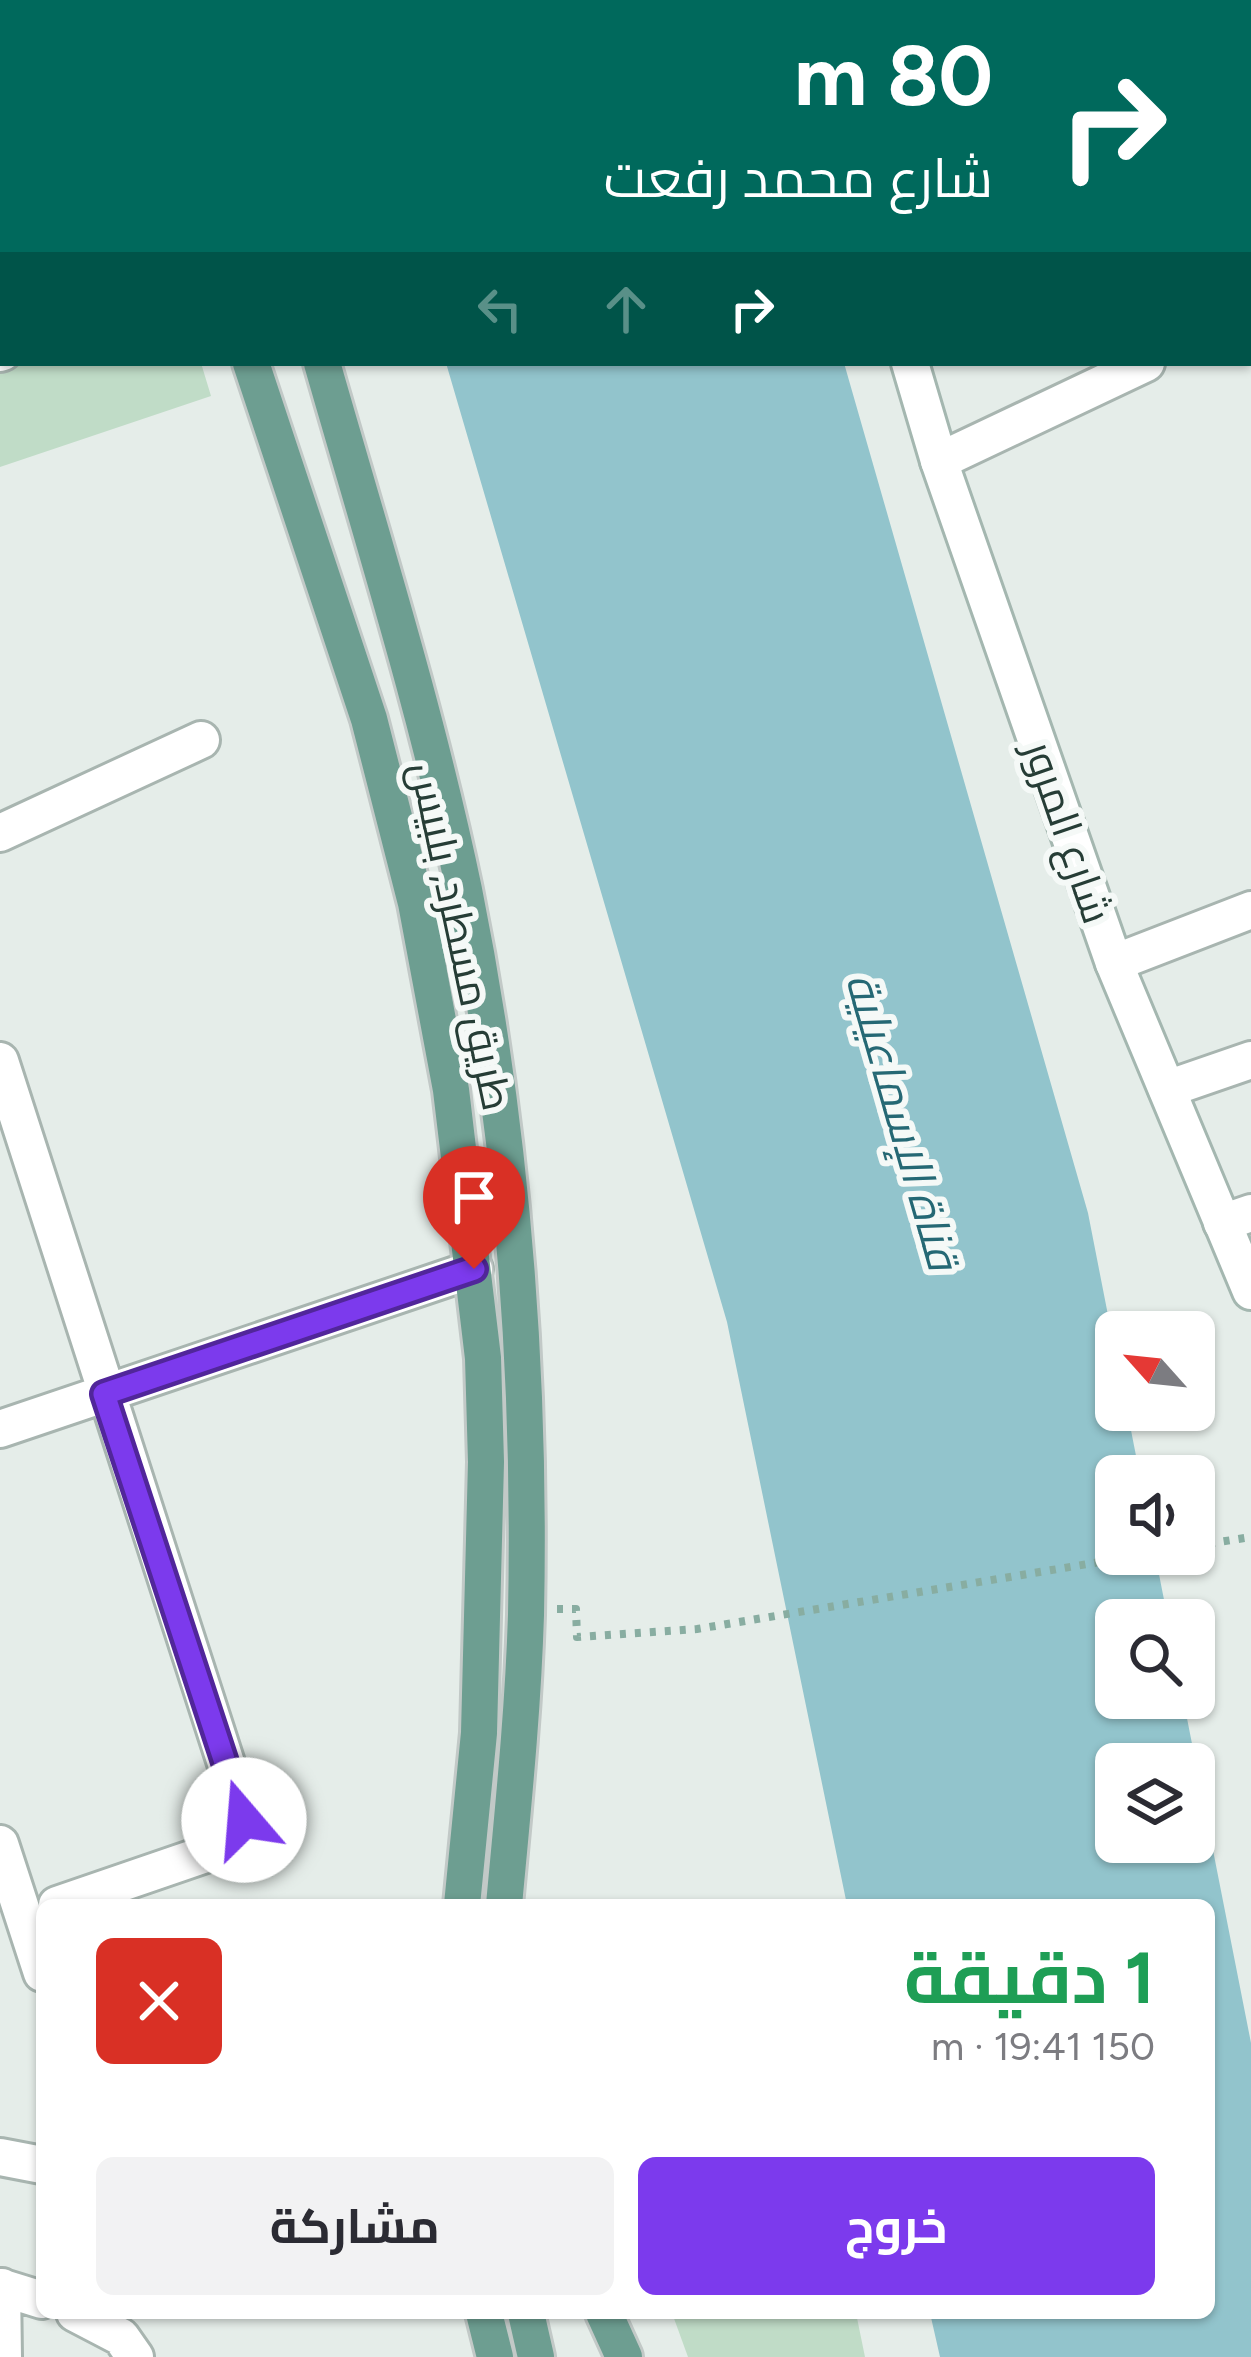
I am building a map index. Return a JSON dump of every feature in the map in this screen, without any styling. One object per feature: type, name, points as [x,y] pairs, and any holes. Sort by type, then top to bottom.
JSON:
[{"type":"main road","name":"طريق مسطرد, بلبيس","points":[[252,366],[369,719],[416,903],[451,1090],[483,1358],[486,1462],[479,1733],[463,1899]]},
{"type":"main road","name":"طريق مسطرد, بلبيس","points":[[323,366],[420,704],[464,890],[496,1079],[522,1356],[526,1610],[505,1899]]},
{"type":"main road","points":[[486,2319],[495,2357]]},
{"type":"main road","points":[[527,2319],[536,2357]]},
{"type":"main road","points":[[607,2319],[624,2357]]},
{"type":"street","name":"شارع المرور","points":[[911,366],[939,461],[1114,963],[1167,1089],[1237,1218],[1251,1291]]},
{"type":"street","points":[[939,461],[1140,366]]},
{"type":"street","points":[[0,833],[200,740]]},
{"type":"street","points":[[1114,963],[1251,910]]},
{"type":"street","points":[[1167,1089],[1251,1060]]},
{"type":"street","points":[[0,1061],[242,1811],[241,1835],[229,1846],[75,1899]]},
{"type":"street","points":[[0,1429],[474,1269]]},
{"type":"street","points":[[0,1844],[31,1914]]},
{"type":"street","points":[[0,2157],[36,2164]]},
{"type":"street","points":[[3,2357],[1,2287],[36,2298]]},
{"type":"street","points":[[86,2319],[121,2337],[135,2357]]},
{"type":"path","points":[[1215,1543],[1251,1537]]},
{"type":"path","points":[[526,1610],[576,1609],[578,1637],[697,1629],[1095,1563]]},
{"type":"green space","points":[[0,366],[202,366],[211,396],[0,467]]},
{"type":"green space","points":[[674,2319],[857,2319],[865,2357],[688,2357]]},
{"type":"water","name":"قناة الإسماعيلية","points":[[447,366],[845,366],[1088,1213],[1107,1311],[1095,1311],[1095,1431],[1131,1431],[1136,1455],[1095,1455],[1095,1575],[1159,1575],[1164,1599],[1095,1599],[1095,1719],[1187,1719],[1192,1743],[1095,1743],[1095,1863],[1215,1860],[1251,2043],[1251,2357],[940,2357],[931,2319],[1215,2319],[1215,1899],[846,1899],[727,1322]]},
{"type":"route","points":[[244,1820],[104,1394],[474,1269]]}]
